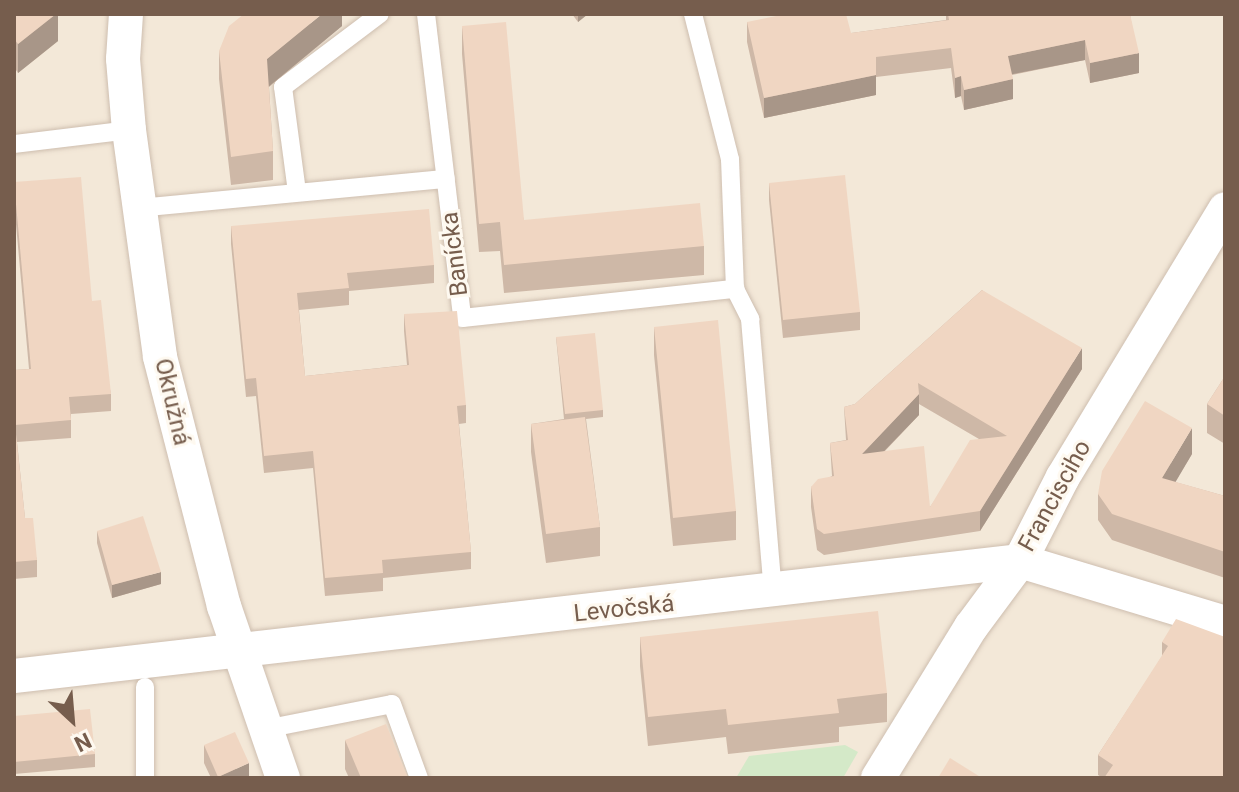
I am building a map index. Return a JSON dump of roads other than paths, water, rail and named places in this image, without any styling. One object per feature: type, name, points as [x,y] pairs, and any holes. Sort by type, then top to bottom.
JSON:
[{"type":"street","name":"Okružná","points":[[126,14],[123,59],[129,130],[160,357],[237,649],[283,778]]},
{"type":"street","name":"Francisciho","points":[[878,778],[971,627],[1020,561],[1063,477],[1225,209]]},
{"type":"street","name":"Levočská","points":[[14,676],[1020,561],[1225,623]]},
{"type":"lane","points":[[297,192],[283,87],[380,14]]},
{"type":"lane","name":"Banícka","points":[[426,14],[462,318],[735,289]]},
{"type":"lane","points":[[693,14],[730,159],[735,289],[750,319],[773,591]]},
{"type":"lane","points":[[14,144],[129,130]]},
{"type":"lane","points":[[138,208],[446,179]]},
{"type":"lane","points":[[145,687],[145,778]]},
{"type":"lane","points":[[265,729],[392,704],[419,778]]}]
